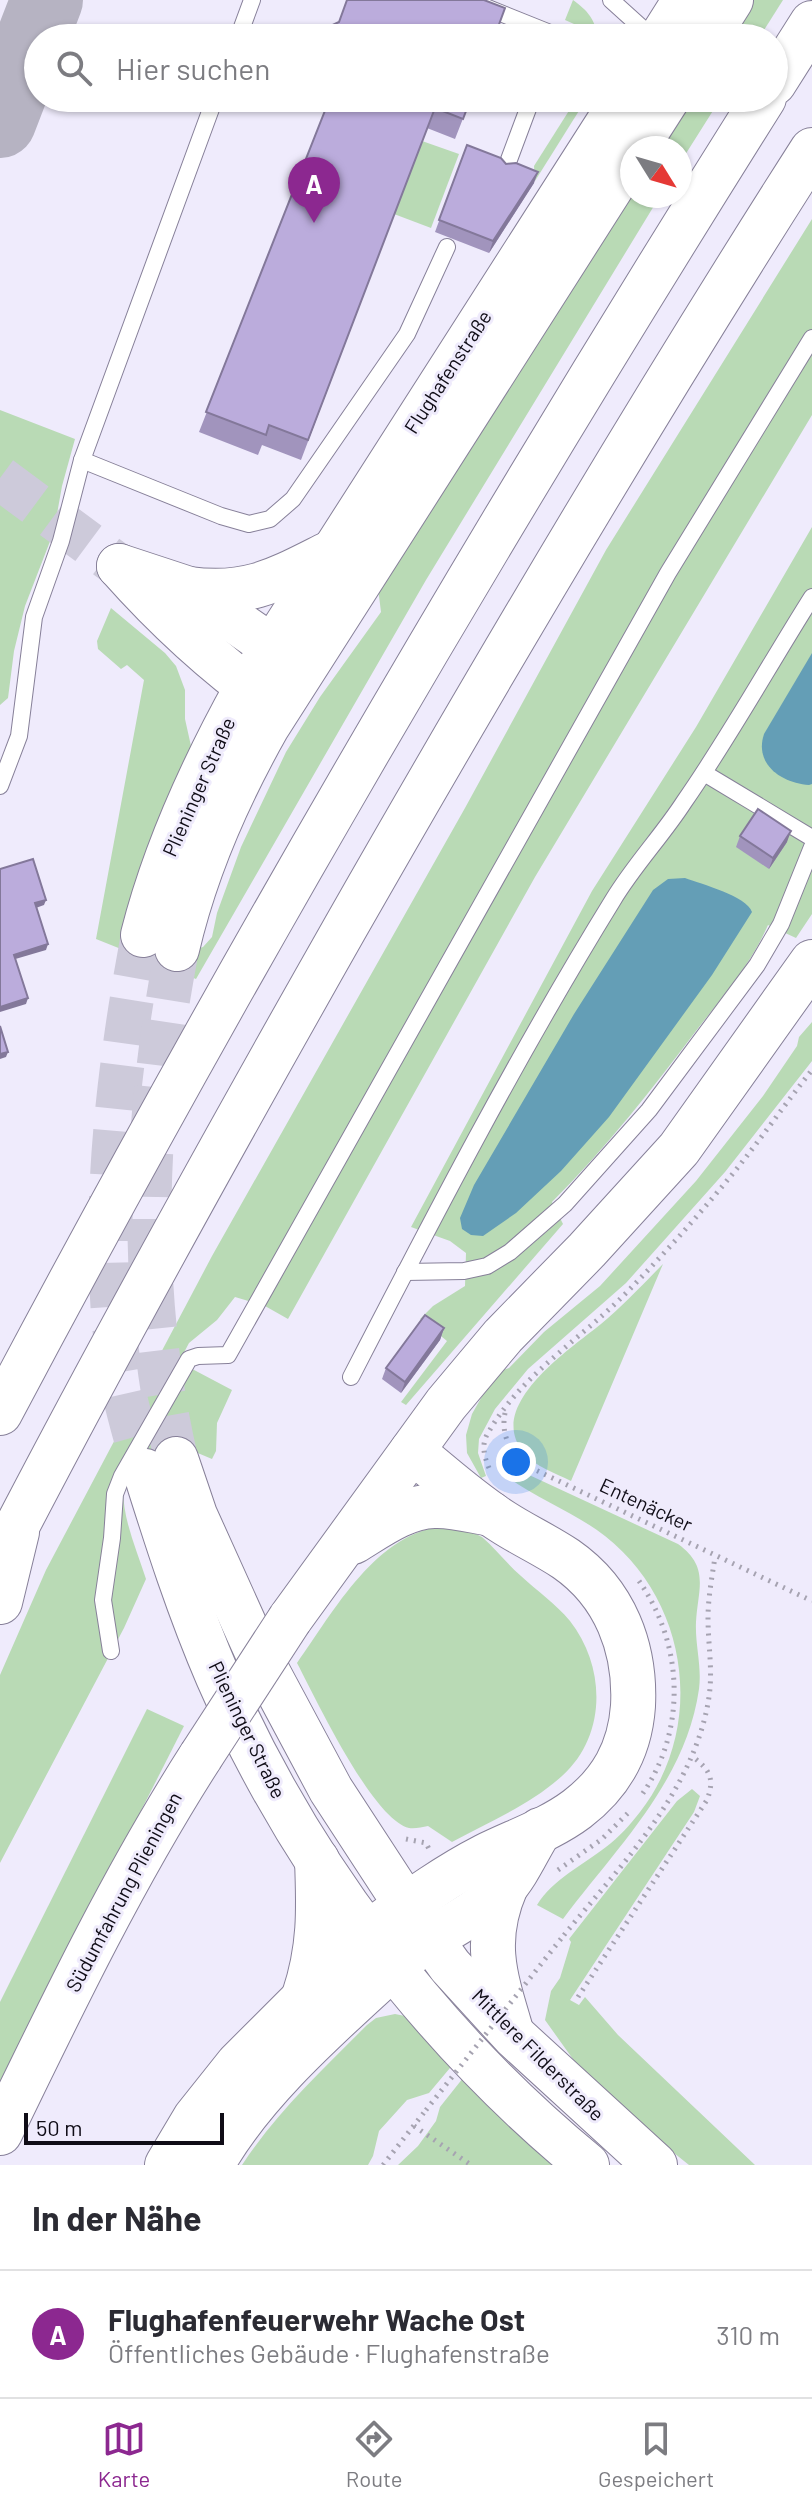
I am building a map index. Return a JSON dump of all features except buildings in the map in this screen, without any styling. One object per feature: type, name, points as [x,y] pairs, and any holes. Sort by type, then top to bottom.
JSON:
[{"type":"main road","points":[[677,22],[731,0]]},
{"type":"main road","points":[[788,61],[812,23]]},
{"type":"main road","name":"Flughafenstraße","points":[[287,658],[332,552],[615,112]]},
{"type":"main road","points":[[644,136],[659,112]]},
{"type":"main road","points":[[0,1413],[118,1193],[330,817],[552,440],[755,112]]},
{"type":"main road","points":[[0,1559],[187,1208],[434,773],[655,401],[812,150]]},
{"type":"main road","name":"Flughafenstraße","points":[[287,658],[620,172]]},
{"type":"main road","points":[[262,698],[165,617],[119,566],[189,589],[224,592],[248,589],[281,577],[332,552]]},
{"type":"main road","points":[[189,589],[287,658]]},
{"type":"main road","name":"Plieninger Straße","points":[[160,942],[163,868],[180,823],[221,736],[262,698],[287,658]]},
{"type":"main road","name":"Südumfahrung Plieningen","points":[[0,2133],[123,1886],[154,1831],[290,1619],[446,1404],[503,1336],[679,1149],[812,962]]},
{"type":"main road","points":[[759,1037],[812,1007]]},
{"type":"main road","points":[[167,2165],[212,2095],[304,1996],[381,1950],[418,1922],[454,1872],[563,1819],[587,1801],[616,1767],[626,1745],[631,1718],[631,1668],[618,1620],[598,1586],[492,1494],[412,1451]]},
{"type":"main road","name":"Plieninger Straße","points":[[381,1950],[317,1860],[262,1769],[218,1676],[180,1579],[161,1465],[195,1515],[256,1650],[325,1779],[418,1922]]},
{"type":"main road","points":[[341,1549],[396,1517],[426,1507],[492,1494]]},
{"type":"main road","points":[[0,1602],[21,1518]]},
{"type":"main road","points":[[514,2036],[497,1983],[492,1953],[496,1911],[506,1886],[540,1830]]},
{"type":"main road","points":[[304,1996],[317,1954],[317,1860]]},
{"type":"main road","points":[[418,1922],[481,1908],[506,1886]]},
{"type":"main road","name":"Mittlere Filderstraße","points":[[418,1922],[450,1966],[514,2036],[655,2165]]},
{"type":"main road","points":[[212,2165],[236,2127],[381,1950]]},
{"type":"main road","points":[[381,1950],[497,2083],[587,2165]]},
{"type":"lane","points":[[243,24],[252,0]]},
{"type":"lane","points":[[468,0],[528,24]]},
{"type":"lane","points":[[611,0],[677,22]]},
{"type":"lane","points":[[0,786],[4,765],[19,736],[34,617],[61,541],[82,460],[210,112]]},
{"type":"lane","points":[[507,165],[527,112]]},
{"type":"lane","points":[[82,460],[221,516],[249,524],[270,519],[293,499],[407,334],[447,247]]},
{"type":"lane","points":[[111,1651],[103,1600],[112,1538],[113,1499],[122,1476],[189,1359],[228,1355],[668,573],[812,338]]},
{"type":"lane","points":[[351,1377],[446,1194],[608,908],[704,773],[812,597]]},
{"type":"lane","points":[[704,773],[812,838]]},
{"type":"lane","points":[[405,1272],[464,1271],[487,1266],[510,1252],[565,1204],[649,1110],[744,984],[781,924],[812,847]]},
{"type":"path","points":[[492,1494],[485,1437],[506,1408],[533,1374],[610,1308],[677,1239],[736,1170],[812,1070]]},
{"type":"path","name":"Entenäcker","points":[[506,1408],[503,1421],[506,1438],[515,1456],[525,1465],[812,1601]]},
{"type":"path","points":[[383,2165],[662,1809],[693,1757],[704,1724],[711,1687],[708,1615],[715,1557]]},
{"type":"path","points":[[635,1576],[651,1599],[662,1625],[675,1682],[667,1742],[659,1766],[640,1798]]},
{"type":"path","points":[[578,1997],[707,1800],[712,1786],[710,1774],[693,1757]]},
{"type":"path","points":[[554,1873],[602,1839],[633,1808]]},
{"type":"path","points":[[414,2126],[471,2165]]},
{"type":"green space","points":[[573,0],[594,24],[574,24],[565,20]]},
{"type":"green space","points":[[749,0],[783,0],[768,24],[733,24]]},
{"type":"green space","points":[[568,112],[578,112],[535,181],[534,166]]},
{"type":"green space","points":[[677,112],[712,112],[692,144],[692,136],[662,136]]},
{"type":"green space","points":[[422,141],[459,154],[431,228],[394,214]]},
{"type":"green space","points":[[620,201],[620,208],[653,208],[426,580],[196,979],[96,939],[144,680],[127,665],[121,669],[98,649],[97,641],[111,608],[165,653],[176,666],[185,690],[185,719],[191,746],[188,951],[203,947],[212,937],[217,913],[241,847],[286,752],[320,697],[381,612],[378,588]]},
{"type":"green space","points":[[812,219],[812,415],[535,877],[288,1319],[265,1306],[235,1297],[217,1320],[189,1343],[179,1362],[232,1390],[217,1423],[216,1451],[212,1459],[193,1451],[123,1485],[127,1521],[146,1579],[124,1628],[0,1863],[0,1675],[46,1570],[212,1256],[465,808],[606,550]]},
{"type":"green space","points":[[0,410],[75,439],[54,531],[25,606],[14,651],[8,698],[0,705]]},
{"type":"green space","points":[[812,527],[812,914],[796,938],[768,925],[737,978],[664,1072],[610,1139],[552,1202],[563,1224],[406,1405],[401,1402],[447,1341],[420,1319],[433,1306],[465,1286],[466,1253],[450,1241],[411,1227],[592,891],[696,727]]},
{"type":"green space","points":[[812,1022],[812,1061],[725,1172],[626,1283],[528,1369],[495,1409],[479,1439],[478,1453],[486,1476],[481,1478],[467,1453],[466,1435],[472,1414],[485,1391],[500,1371],[509,1368],[544,1332],[600,1286],[696,1181],[763,1096],[797,1046],[799,1037]]},
{"type":"green space","points":[[663,1264],[571,1481],[540,1466],[524,1453],[515,1435],[515,1417],[522,1398],[552,1364],[609,1317]]},
{"type":"green space","points":[[503,1468],[527,1474],[678,1544],[695,1561],[700,1579],[696,1622],[699,1689],[692,1722],[680,1754],[646,1812],[563,1919],[537,1905],[560,1880],[624,1831],[661,1778],[674,1742],[680,1705],[679,1667],[670,1630],[655,1595],[633,1563],[605,1536],[514,1482],[502,1473]]},
{"type":"green space","points":[[446,1526],[482,1537],[570,1621],[590,1659],[596,1701],[594,1722],[587,1741],[577,1760],[562,1776],[523,1804],[452,1842],[428,1826],[409,1828],[394,1820],[378,1803],[346,1755],[297,1663],[342,1598],[378,1558],[421,1531]]},
{"type":"green space","points":[[147,1709],[184,1726],[0,2088],[0,2002]]},
{"type":"green space","points":[[692,1789],[700,1796],[694,1812],[570,2000],[579,2005],[585,1997],[618,2035],[755,2165],[689,2165],[629,2117],[585,2076],[545,2020],[551,1991],[560,1978],[571,1942],[569,1939],[677,1801]]},
{"type":"green space","points":[[395,2014],[410,2017],[455,2062],[429,2093],[407,2100],[379,2131],[368,2165],[242,2165],[285,2109],[367,2025],[376,2018]]},
{"type":"green space","points":[[467,2073],[562,2165],[398,2165],[418,2146],[436,2121],[440,2107]]},
{"type":"water","points":[[812,653],[812,784],[809,785],[789,780],[772,770],[766,763],[762,745],[764,734]]},
{"type":"water","points":[[685,878],[733,896],[752,912],[712,975],[609,1117],[561,1171],[516,1213],[483,1236],[471,1235],[462,1229],[460,1218],[474,1185],[574,1014],[653,890],[668,879]]},
{"type":"taxiway","points":[[38,24],[47,0]]},
{"type":"taxiway","points":[[0,122],[24,60]]},
{"type":"tunnel","points":[[0,478],[119,566]]},
{"type":"tunnel","points":[[143,935],[119,1092],[110,1254],[120,1373],[145,1471]]},
{"type":"tunnel","points":[[176,1459],[163,1395],[155,1331],[150,1268],[150,1204],[157,1077],[177,949]]},
{"type":"place","name":"Flughafenfeuerwehr Wache Ost","points":[[314,223]]}]
